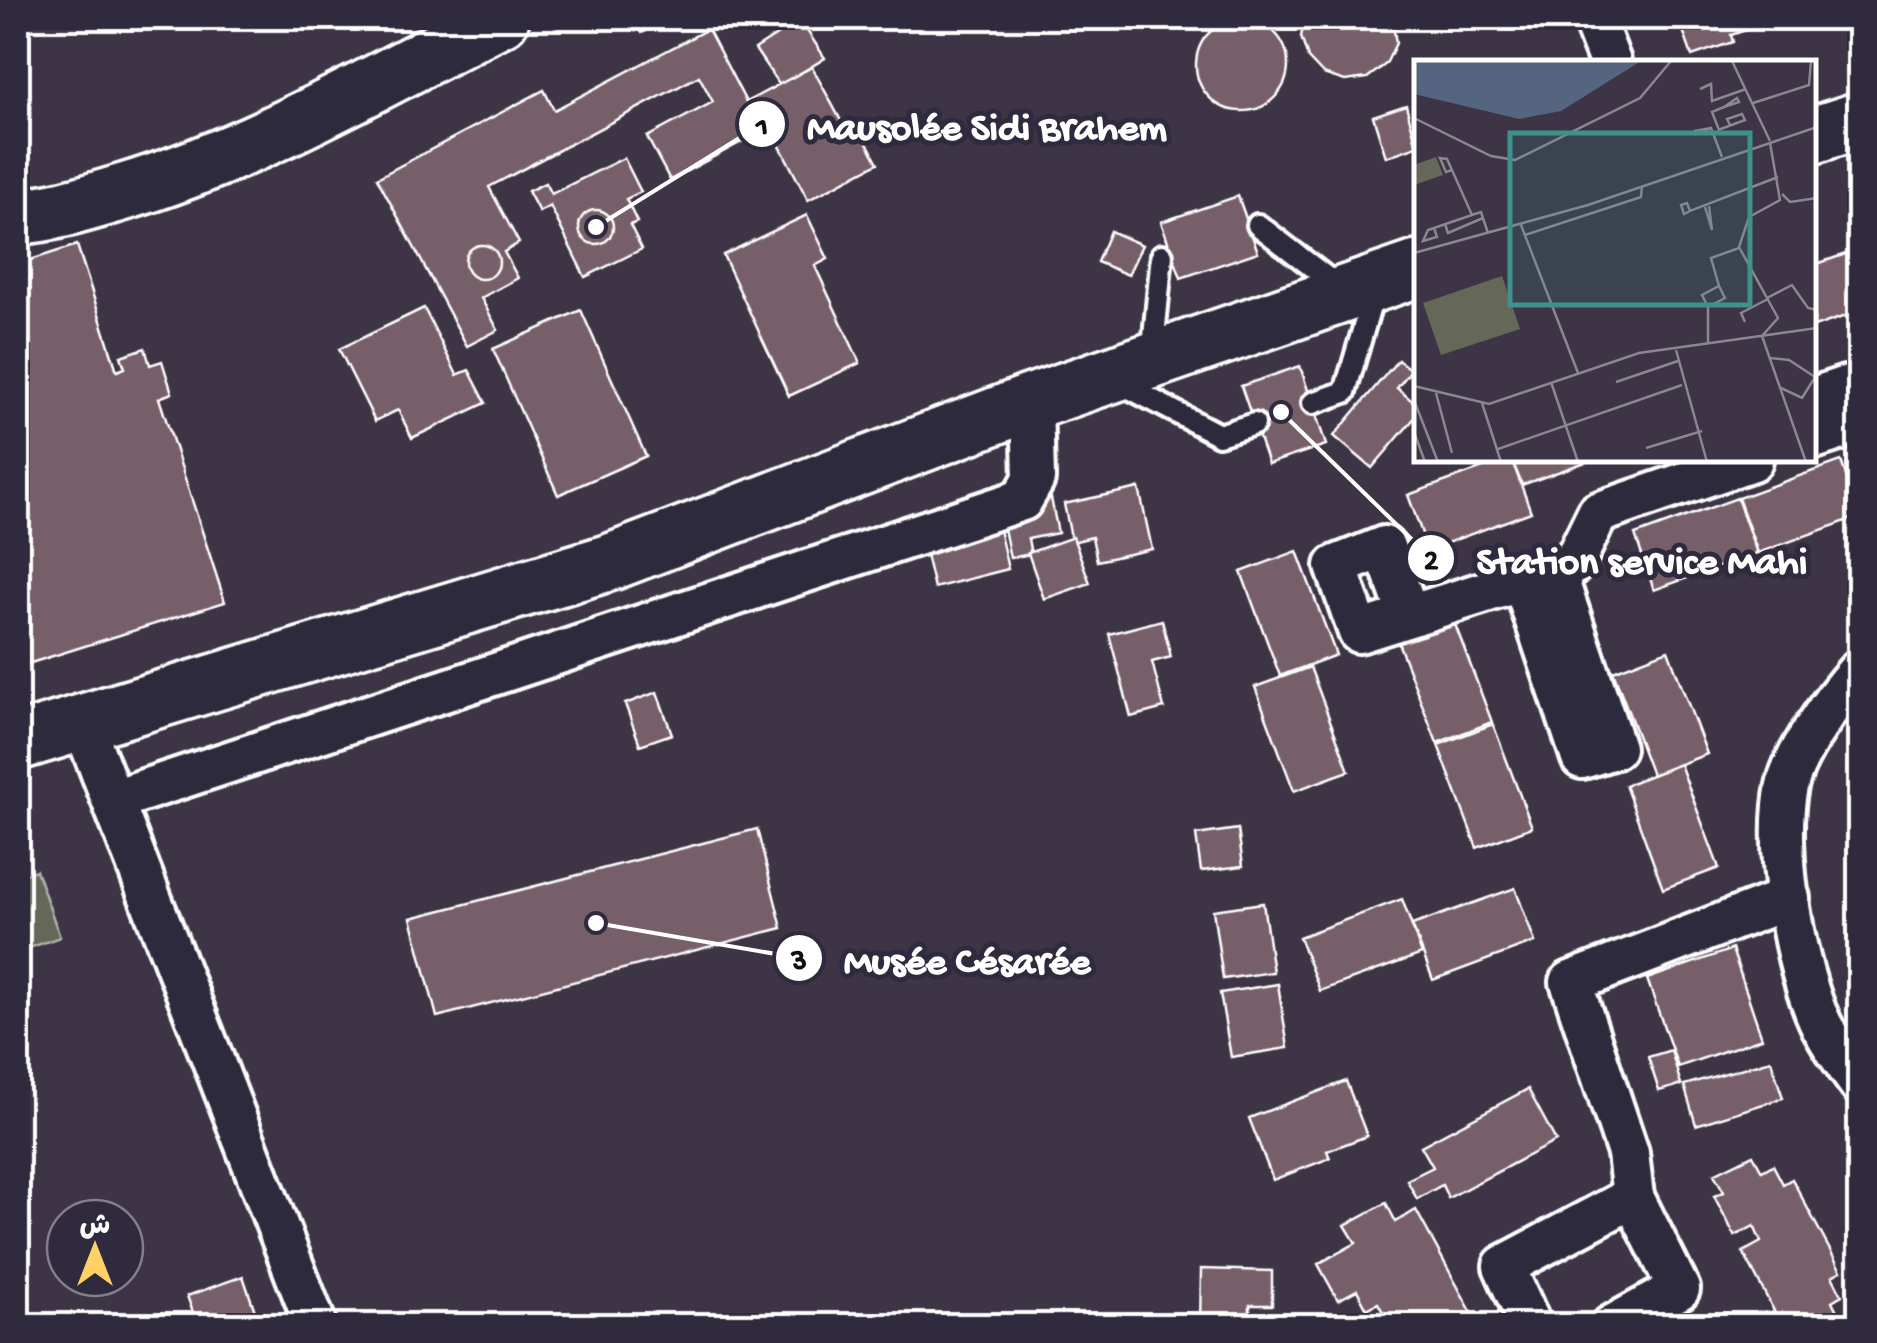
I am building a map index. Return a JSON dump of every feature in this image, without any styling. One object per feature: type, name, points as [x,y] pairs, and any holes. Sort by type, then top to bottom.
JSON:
[{"type":"main road","points":[[18,216],[43,215],[151,184],[251,146],[501,18]]},
{"type":"main road","points":[[1817,134],[1860,120]]},
{"type":"main road","points":[[18,742],[611,562],[1032,402],[1380,281]]},
{"type":"street","points":[[1593,18],[1609,60]]},
{"type":"street","points":[[1817,397],[1846,386],[1860,423],[1817,437]]},
{"type":"street","points":[[114,800],[1022,500],[1034,480],[1032,402]]},
{"type":"street","points":[[1408,614],[1573,564],[1598,513],[1686,471],[1740,462]]},
{"type":"street","points":[[1860,669],[1828,708],[1787,783],[1783,838],[1789,898],[1809,991],[1821,1023],[1860,1084]]},
{"type":"street","points":[[83,724],[316,1326]]},
{"type":"street","points":[[1612,1326],[1679,1289],[1633,1197],[1628,1153],[1571,982],[1789,898]]},
{"type":"street","points":[[1531,1326],[1504,1266],[1633,1197]]},
{"type":"lane","points":[[1258,224],[1380,281],[1346,392],[1313,403]]},
{"type":"lane","points":[[1162,254],[1129,369],[1219,436],[1254,424]]},
{"type":"green space","points":[[36,870],[60,937],[18,952],[18,876]]},
{"type":"building","points":[[633,18],[665,18],[667,21],[642,33]]},
{"type":"building","points":[[1305,18],[1392,18],[1396,43],[1386,64],[1367,78],[1345,81],[1323,74],[1308,58],[1301,37]]},
{"type":"building","points":[[1781,18],[1731,35],[1733,42],[1692,56],[1679,19]]},
{"type":"building","points":[[1233,19],[1251,19],[1268,26],[1281,39],[1288,65],[1281,91],[1268,104],[1251,111],[1233,111],[1216,104],[1203,91],[1196,74],[1196,56],[1203,39],[1216,26]]},
{"type":"building","points":[[800,20],[825,58],[780,86],[755,49]]},
{"type":"building","points":[[708,29],[746,102],[812,67],[846,130],[857,124],[878,163],[808,200],[770,127],[670,180],[647,137],[713,102],[699,76],[489,187],[519,243],[504,252],[518,278],[481,298],[498,330],[467,346],[377,178],[544,90],[554,110]]},
{"type":"building","points":[[1406,105],[1414,147],[1386,157],[1373,116]]},
{"type":"building","points":[[624,158],[641,192],[626,199],[637,222],[630,225],[642,249],[585,277],[550,206],[539,212],[528,191],[545,183],[551,194]]},
{"type":"building","points":[[1238,196],[1258,252],[1181,278],[1161,222]]},
{"type":"building","points":[[596,210],[608,215],[613,227],[608,239],[596,244],[584,239],[579,227],[584,215]]},
{"type":"building","points":[[807,215],[828,259],[815,266],[860,363],[789,396],[723,255]]},
{"type":"building","points":[[1110,231],[1142,245],[1128,275],[1097,262]]},
{"type":"building","points":[[77,245],[117,371],[125,368],[121,356],[145,348],[150,365],[162,361],[172,393],[159,398],[225,602],[18,667],[18,264]]},
{"type":"building","points":[[482,245],[494,250],[499,262],[494,274],[482,279],[470,274],[465,262],[470,250]]},
{"type":"building","points":[[1860,249],[1860,311],[1817,326],[1817,264]]},
{"type":"building","points":[[424,308],[457,375],[469,370],[486,403],[412,438],[398,410],[375,421],[339,349]]},
{"type":"building","points":[[581,310],[646,456],[558,495],[493,349]]},
{"type":"building","points":[[1398,360],[1411,370],[1397,388],[1414,402],[1414,419],[1372,468],[1334,436]]},
{"type":"building","points":[[1300,366],[1326,445],[1268,464],[1241,386]]},
{"type":"building","points":[[1841,461],[1860,516],[1758,553],[1738,498]]},
{"type":"building","points":[[1499,462],[1513,462],[1531,512],[1428,550],[1408,495]]},
{"type":"building","points":[[1513,462],[1585,462],[1522,485]]},
{"type":"building","points":[[1139,488],[1152,549],[1097,561],[1092,537],[1072,542],[1064,504]]},
{"type":"building","points":[[992,498],[1008,569],[934,588],[923,542]]},
{"type":"building","points":[[1051,498],[1058,533],[1028,539],[1031,554],[1010,558],[1000,509]]},
{"type":"building","points":[[1737,498],[1757,553],[1654,590],[1635,535]]},
{"type":"building","points":[[1073,537],[1090,583],[1044,599],[1028,553]]},
{"type":"building","points":[[1297,551],[1336,655],[1280,676],[1241,572]]},
{"type":"building","points":[[1453,619],[1492,722],[1437,743],[1397,640]]},
{"type":"building","points":[[1162,620],[1171,657],[1152,662],[1164,708],[1131,717],[1109,634]]},
{"type":"building","points":[[1668,650],[1707,754],[1652,775],[1613,671]]},
{"type":"building","points":[[1310,667],[1349,771],[1294,791],[1255,687]]},
{"type":"building","points":[[657,692],[672,734],[640,745],[625,704]]},
{"type":"building","points":[[1493,724],[1532,827],[1477,848],[1438,745]]},
{"type":"building","points":[[1680,764],[1719,868],[1663,889],[1625,785]]},
{"type":"building","points":[[757,829],[782,928],[437,1017],[411,918]]},
{"type":"building","points":[[1238,829],[1243,866],[1201,871],[1196,835]]},
{"type":"building","points":[[1515,888],[1535,942],[1433,980],[1412,925]]},
{"type":"building","points":[[1402,899],[1422,954],[1320,991],[1299,937]]},
{"type":"building","points":[[1263,903],[1273,972],[1223,979],[1213,910]]},
{"type":"building","points":[[1732,949],[1762,1038],[1678,1067],[1647,979]]},
{"type":"building","points":[[1278,984],[1288,1048],[1231,1057],[1220,993]]},
{"type":"building","points":[[1671,1050],[1681,1085],[1659,1091],[1648,1057]]},
{"type":"building","points":[[1771,1060],[1783,1098],[1696,1125],[1684,1085]]},
{"type":"building","points":[[1346,1081],[1367,1136],[1327,1151],[1330,1158],[1273,1180],[1249,1118]]},
{"type":"building","points":[[1528,1089],[1556,1141],[1448,1198],[1442,1185],[1417,1199],[1407,1180],[1433,1167],[1421,1146]]},
{"type":"building","points":[[1753,1155],[1762,1171],[1773,1165],[1783,1184],[1792,1179],[1841,1271],[1832,1276],[1842,1295],[1832,1301],[1840,1317],[1823,1326],[1796,1326],[1794,1320],[1782,1326],[1743,1252],[1761,1242],[1754,1226],[1735,1236],[1714,1196],[1724,1192],[1714,1174]]},
{"type":"building","points":[[1386,1203],[1396,1222],[1416,1210],[1479,1326],[1378,1326],[1387,1320],[1378,1303],[1367,1309],[1357,1290],[1338,1300],[1318,1264],[1356,1243],[1345,1225]]},
{"type":"building","points":[[1201,1269],[1272,1271],[1272,1305],[1250,1305],[1250,1326],[1200,1326]]},
{"type":"building","points":[[243,1276],[260,1326],[198,1326],[187,1296]]},
{"type":"place","name":"Mausolée Sidi Brahem","points":[[596,227]]},
{"type":"place","name":"Station service Mahi","points":[[1281,412]]},
{"type":"place","name":"Musée Césarée","points":[[596,923]]}]
